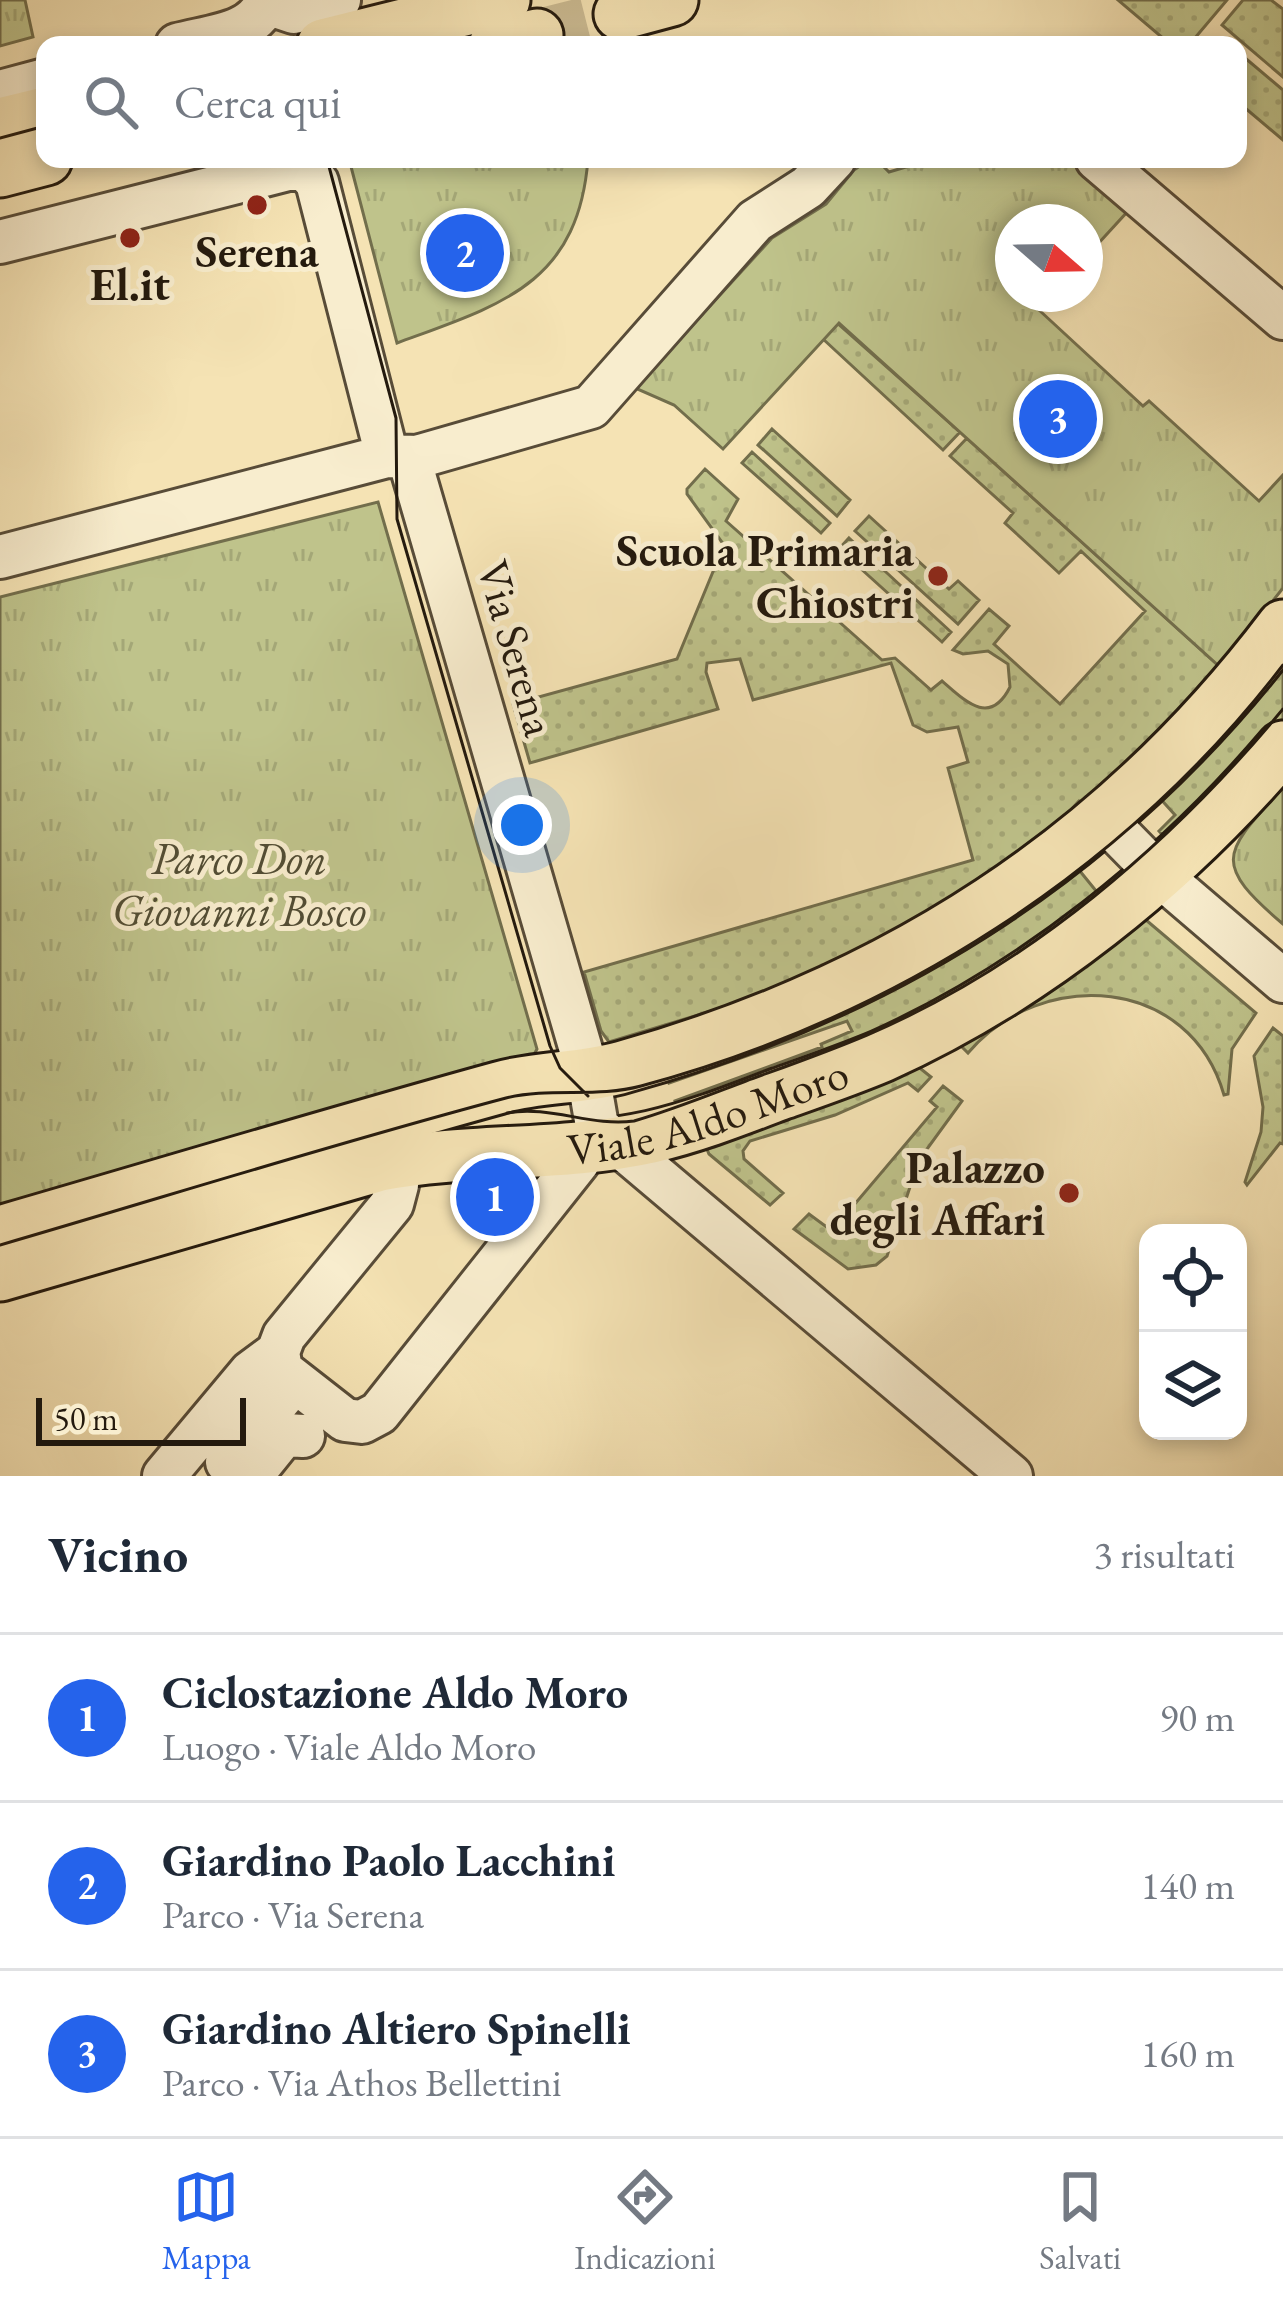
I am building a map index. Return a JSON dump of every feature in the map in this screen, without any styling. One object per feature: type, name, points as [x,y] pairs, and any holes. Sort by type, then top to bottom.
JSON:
[{"type":"main road","points":[[359,36],[504,0],[461,36]]},
{"type":"main road","points":[[620,14],[672,0]]},
{"type":"main road","points":[[0,124],[36,115]]},
{"type":"main road","points":[[0,172],[36,162]]},
{"type":"main road","name":"Viale Aldo Moro","points":[[0,1275],[313,1182],[507,1085],[588,1075],[650,1059],[750,1024],[890,965],[980,911],[1103,819],[1196,730],[1283,626]]},
{"type":"main road","name":"Viale Aldo Moro","points":[[0,1232],[387,1141],[601,1139],[671,1132],[881,1056],[1003,989],[1160,873],[1283,747]]},
{"type":"street","points":[[211,36],[248,26],[261,16],[267,2],[294,12],[339,0]]},
{"type":"street","points":[[0,92],[36,82]]},
{"type":"street","points":[[0,557],[579,412],[600,401],[755,221],[808,188],[826,168]]},
{"type":"street","points":[[1108,168],[1283,318]]},
{"type":"street","name":"Via Serena","points":[[1,238],[287,169],[305,170],[317,182],[588,1075],[601,1139]]},
{"type":"street","points":[[1103,819],[1283,981]]},
{"type":"street","points":[[1160,873],[1192,874],[1283,951]]},
{"type":"street","points":[[1160,873],[1283,1010]]},
{"type":"street","points":[[287,1367],[345,1420],[362,1422],[379,1413],[601,1139],[1011,1476]]},
{"type":"street","points":[[239,1469],[287,1367],[284,1336],[392,1204],[397,1185],[387,1141]]},
{"type":"street","points":[[164,1476],[251,1372],[287,1367]]},
{"type":"street","points":[[239,1469],[284,1436],[303,1436]]},
{"type":"green space","points":[[0,0],[25,0],[33,37],[0,46]]},
{"type":"green space","points":[[1118,0],[1227,0],[1197,36],[1160,36]]},
{"type":"green space","points":[[1243,0],[1271,0],[1283,9],[1283,77],[1247,46],[1247,36],[1235,36],[1222,25]]},
{"type":"green space","points":[[1247,60],[1283,90],[1283,140],[1247,110]]},
{"type":"green space","points":[[351,168],[587,168],[581,202],[568,236],[550,263],[500,301],[397,343]]},
{"type":"green space","points":[[857,168],[889,172],[903,168],[1080,168],[1128,211],[1103,238],[1103,204],[995,204],[995,312],[1041,312],[1143,406],[1149,401],[1259,501],[1283,475],[1283,588],[1220,667],[839,323],[723,449],[674,405],[635,388],[772,238],[826,204]]},
{"type":"green space","points":[[837,323],[960,432],[943,450],[823,339]]},
{"type":"green space","points":[[772,429],[850,500],[837,516],[758,445]]},
{"type":"green space","points":[[967,438],[1220,667],[1163,730],[1086,803],[1079,801],[1056,826],[956,899],[841,961],[731,1005],[609,1042],[601,1031],[584,972],[973,860],[948,768],[968,762],[958,727],[927,732],[913,725],[891,663],[753,700],[740,659],[707,663],[718,709],[530,763],[513,704],[677,659],[724,545],[687,494],[705,469],[738,499],[726,521],[882,660],[895,658],[931,690],[942,681],[977,706],[994,706],[1010,687],[1008,664],[988,651],[963,654],[953,650],[989,609],[1009,626],[994,644],[1060,704],[1145,611],[1081,551],[1059,573],[1005,523],[1013,513],[950,456]]},
{"type":"green space","points":[[752,452],[830,523],[821,533],[742,463]]},
{"type":"green space","name":"Parco Don Giovanni Bosco","points":[[378,502],[537,1049],[532,1058],[0,1213],[0,597]]},
{"type":"green space","points":[[869,516],[949,589],[958,581],[979,600],[958,624],[855,531]]},
{"type":"green space","points":[[849,538],[951,632],[942,642],[839,549]]},
{"type":"green space","points":[[1283,655],[1283,719],[1168,841],[1159,831],[1175,815],[1157,795]]},
{"type":"green space","points":[[1283,787],[1283,924],[1244,886],[1235,871],[1234,857],[1248,828]]},
{"type":"green space","points":[[1075,865],[1101,897],[918,1018],[679,1112],[675,1101],[822,1047],[852,1031],[847,1021],[669,1083],[666,1074]]},
{"type":"green space","points":[[1140,919],[1256,1013],[1232,1049],[1228,1094],[1224,1095],[1206,1055],[1180,1026],[1148,1006],[1111,997],[1073,997],[1034,1006],[999,1025],[968,1053],[958,1043]]},
{"type":"green space","points":[[1273,1028],[1283,1036],[1283,1144],[1247,1185],[1263,1107],[1254,1056]]},
{"type":"green space","points":[[916,1065],[931,1077],[918,1091],[908,1083],[835,1115],[750,1141],[744,1159],[783,1193],[770,1205],[706,1147],[832,1103]]},
{"type":"green space","points":[[943,1086],[962,1101],[919,1160],[887,1256],[876,1265],[848,1269],[794,1229],[809,1214],[832,1231],[937,1107],[930,1101]]},
{"type":"tunnel","points":[[537,35],[620,14]]},
{"type":"tram line","points":[[0,138],[36,128]]},
{"type":"tram line","points":[[329,168],[396,418],[397,519],[550,1046],[560,1068],[588,1096]]},
{"type":"tram line","points":[[0,1245],[506,1098],[641,1086],[734,1057],[825,1021],[913,978],[1076,872],[1151,809],[1220,740],[1283,665]]},
{"type":"tram line","points":[[507,1113],[634,1121],[837,1047],[927,1007],[985,974],[1094,897],[1194,807],[1283,709]]},
{"type":"place","name":"Serena","points":[[257,205]]},
{"type":"place","name":"El.it","points":[[130,238]]},
{"type":"place","name":"Giardino Paolo Lacchini","points":[[465,253]]},
{"type":"place","name":"Giardino Altiero Spinelli","points":[[1058,419]]},
{"type":"place","name":"Scuola Primaria Chiostri","points":[[938,576]]},
{"type":"place","name":"Palazzo degli Affari","points":[[1069,1193]]},
{"type":"place","name":"Ciclostazione Aldo Moro","points":[[495,1197]]}]
